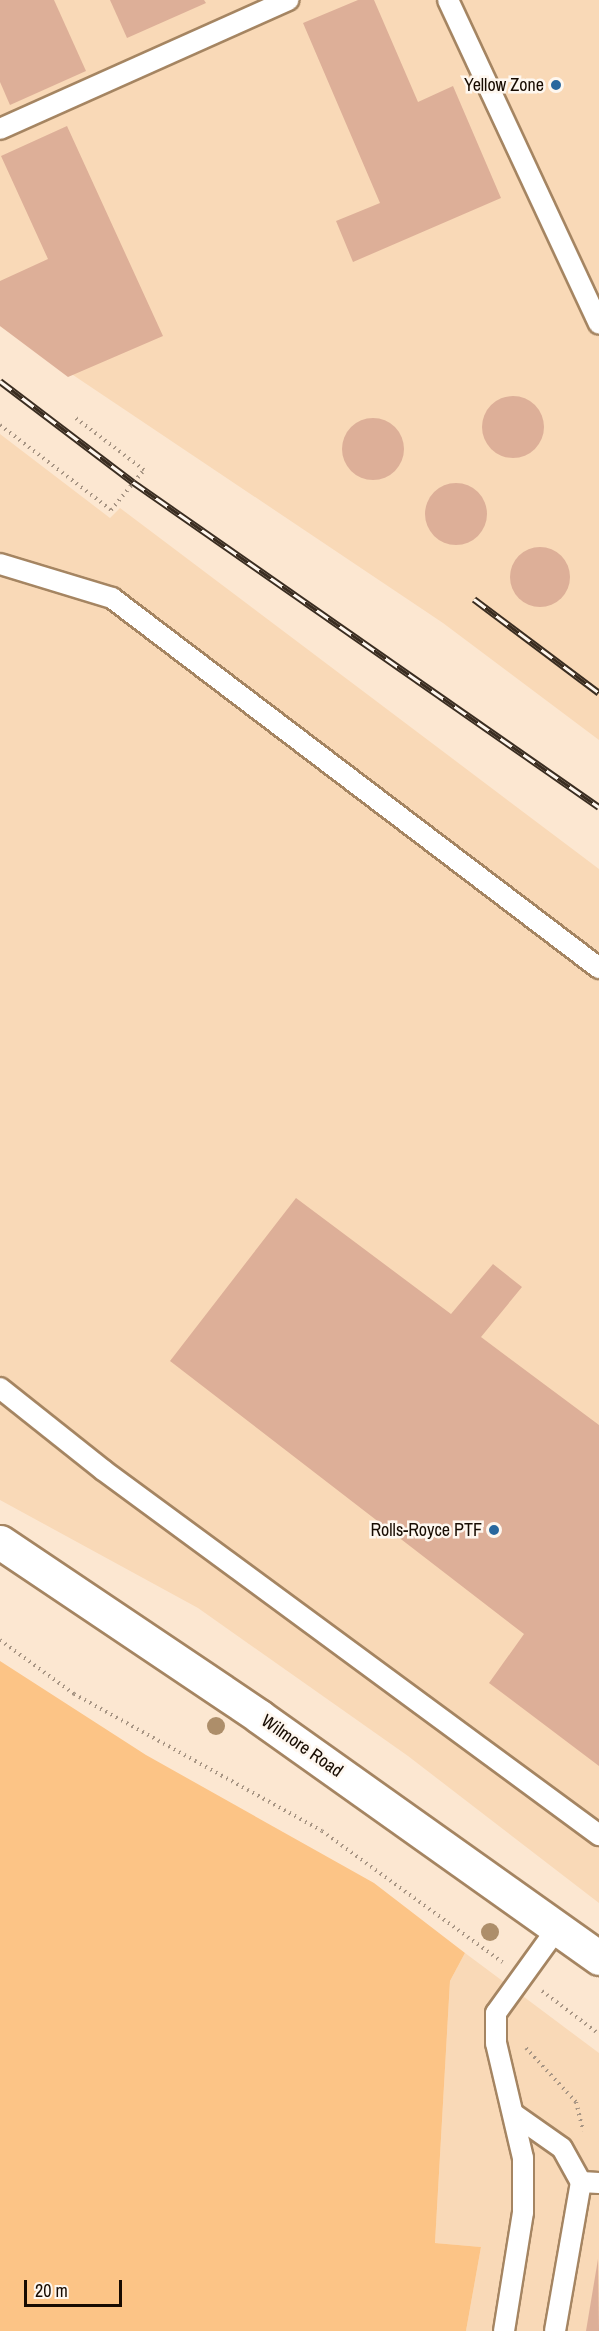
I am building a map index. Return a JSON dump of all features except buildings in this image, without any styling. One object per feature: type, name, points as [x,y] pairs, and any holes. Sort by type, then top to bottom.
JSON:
[{"type":"street","name":"Wilmore Road","points":[[0,1542],[558,1927],[599,1958]]},
{"type":"lane","points":[[0,129],[289,0]]},
{"type":"lane","points":[[448,0],[599,324]]},
{"type":"lane","points":[[0,564],[112,598],[599,968]]},
{"type":"lane","points":[[0,1388],[93,1464],[599,1835]]},
{"type":"lane","points":[[504,2331],[523,2212],[523,2158],[515,2115],[496,2043],[496,2013],[521,1975],[558,1927]]},
{"type":"lane","points":[[515,2115],[562,2148],[590,2182],[555,2331]]},
{"type":"path","points":[[0,425],[111,510],[144,470],[73,416]]},
{"type":"path","points":[[0,1641],[74,1694],[322,1832],[599,2034]]},
{"type":"path","points":[[496,2013],[576,2102],[585,2139],[590,2182]]},
{"type":"shaded area","points":[[0,0],[599,0],[599,740],[443,623],[0,326]]},
{"type":"shaded area","points":[[0,434],[110,518],[120,508],[599,869],[599,1903],[408,1756],[198,1608],[0,1500]]},
{"type":"shaded area","points":[[0,1661],[146,1755],[374,1883],[465,1953],[450,1981],[435,2243],[481,2247],[466,2331],[0,2331]]},
{"type":"shaded area","points":[[465,1953],[599,2053],[599,2331],[466,2331],[481,2247],[435,2243],[450,1981]]},
{"type":"railway","points":[[0,381],[133,482],[599,807]]},
{"type":"railway","points":[[474,599],[599,693]]},
{"type":"place","name":"Yellow Zone","points":[[556,85]]},
{"type":"place","name":"Rolls-Royce PTF","points":[[494,1530]]}]
